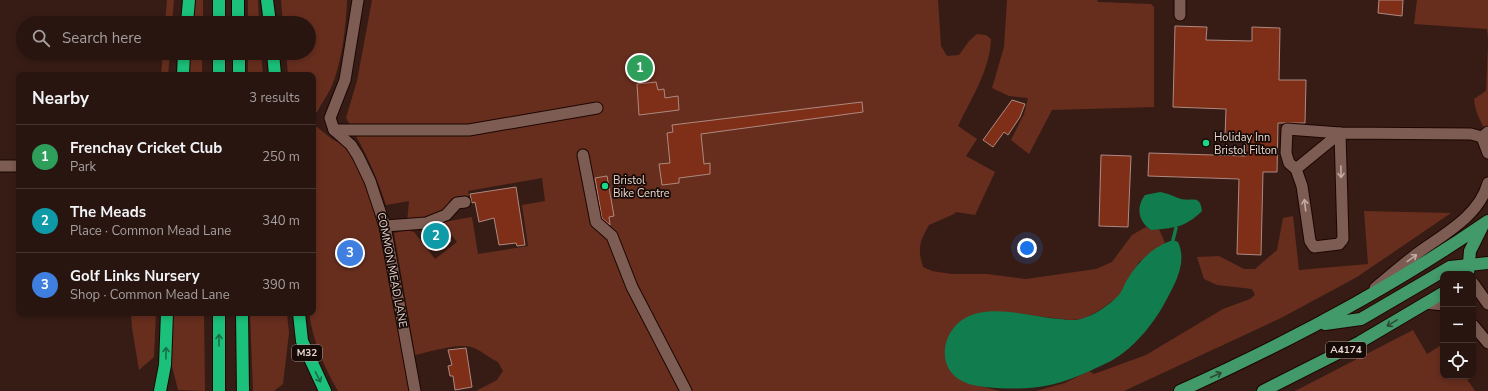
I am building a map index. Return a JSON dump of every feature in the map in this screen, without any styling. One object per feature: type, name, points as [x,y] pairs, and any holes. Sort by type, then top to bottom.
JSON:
[{"type":"highway","points":[[188,16],[189,0]]},
{"type":"highway","points":[[219,0],[219,16]]},
{"type":"highway","points":[[238,0],[238,16]]},
{"type":"highway","points":[[267,0],[269,16]]},
{"type":"highway","points":[[182,72],[183,60]]},
{"type":"highway","points":[[219,60],[219,72]]},
{"type":"highway","points":[[239,60],[239,72]]},
{"type":"highway","points":[[273,60],[275,72]]},
{"type":"highway","points":[[160,391],[166,365],[167,316]]},
{"type":"highway","points":[[219,316],[219,391]]},
{"type":"highway","points":[[242,316],[243,391]]},
{"type":"highway","name":"M32","points":[[299,316],[302,341],[325,391]]},
{"type":"main road","points":[[1180,391],[1317,325],[1360,301],[1486,223]]},
{"type":"main road","points":[[1469,271],[1473,242],[1486,223]]},
{"type":"main road","points":[[1443,271],[1450,267],[1469,271],[1488,263]]},
{"type":"main road","points":[[1317,325],[1360,318],[1440,273]]},
{"type":"main road","name":"A4174","points":[[1264,391],[1336,355],[1440,295]]},
{"type":"street","points":[[358,0],[345,80],[330,118],[334,130],[469,130],[597,108]]},
{"type":"street","points":[[1180,0],[1180,15]]},
{"type":"street","points":[[1340,133],[1343,239],[1338,244],[1314,247],[1310,241],[1302,186],[1296,170],[1289,163],[1286,153],[1287,129],[1340,133],[1485,134],[1488,153]]},
{"type":"street","name":"COMMON MEAD LANE","points":[[334,130],[351,145],[358,156],[370,181],[386,226],[415,391]]},
{"type":"street","points":[[1296,170],[1340,133]]},
{"type":"street","points":[[584,155],[596,222],[612,236],[632,287],[686,391]]},
{"type":"street","points":[[0,166],[16,166]]},
{"type":"street","points":[[1360,301],[1399,267],[1467,217],[1481,200],[1488,183]]},
{"type":"street","points":[[386,226],[426,223],[446,215],[457,203],[465,202]]},
{"type":"street","points":[[1476,287],[1488,304]]},
{"type":"street","points":[[1425,303],[1440,305]]},
{"type":"street","points":[[1476,329],[1488,343]]},
{"type":"shaded area","points":[[167,0],[174,0],[173,16],[166,16]]},
{"type":"shaded area","points":[[195,0],[203,0],[203,16],[194,16]]},
{"type":"shaded area","points":[[248,0],[258,0],[259,16],[248,16]]},
{"type":"shaded area","points":[[281,0],[347,0],[346,22],[341,56],[331,88],[317,112],[316,72],[288,72],[287,60],[316,60],[316,16],[282,16]]},
{"type":"shaded area","points":[[372,0],[938,0],[941,46],[947,56],[959,55],[969,41],[977,34],[986,35],[991,39],[990,51],[984,73],[958,126],[977,139],[966,156],[995,172],[975,215],[956,212],[929,225],[920,245],[920,255],[923,267],[932,271],[952,274],[987,274],[1026,279],[1096,269],[1112,262],[1132,235],[1146,227],[1151,230],[1159,229],[1165,243],[1139,262],[1119,296],[1100,310],[1083,319],[1070,320],[1004,312],[985,312],[964,382],[1000,391],[476,391],[497,380],[503,371],[498,362],[482,352],[475,348],[459,346],[443,348],[415,355],[394,233],[408,230],[414,232],[435,259],[457,242],[449,232],[449,228],[444,222],[472,217],[478,254],[528,246],[522,205],[545,201],[542,178],[468,191],[469,196],[451,199],[443,215],[407,223],[409,201],[386,205],[369,160],[346,118],[357,81]]},
{"type":"shaded area","points":[[1007,0],[1097,0],[1098,2],[1151,4],[1154,7],[1154,107],[1052,110],[1029,154],[1011,140],[1024,114],[1028,98],[1009,96],[992,88],[1004,47]]},
{"type":"shaded area","points":[[1417,0],[1488,0],[1488,38],[1487,29],[1414,24]]},
{"type":"shaded area","points":[[1488,45],[1488,134],[1479,117],[1474,99],[1486,91]]},
{"type":"shaded area","points":[[162,60],[169,60],[168,72],[161,72]]},
{"type":"shaded area","points":[[189,60],[202,60],[202,72],[188,72]]},
{"type":"shaded area","points":[[248,60],[262,60],[263,72],[248,72]]},
{"type":"shaded area","points":[[316,126],[332,139],[349,148],[356,160],[371,196],[381,226],[410,391],[338,391],[320,354],[310,316],[316,316]]},
{"type":"shaded area","points":[[1160,192],[1185,200],[1195,200],[1199,202],[1202,211],[1196,217],[1184,224],[1166,229],[1151,230],[1141,218],[1140,204],[1145,195]]},
{"type":"shaded area","points":[[1364,211],[1451,213],[1357,277],[1281,318],[1124,391],[1036,391],[1065,383],[1089,371],[1094,374],[1146,355],[1223,309],[1250,299],[1255,295],[1252,289],[1217,285],[1204,279],[1197,257],[1219,256],[1244,269],[1255,269],[1277,250],[1283,218],[1293,216],[1299,270],[1368,264]]},
{"type":"shaded area","points":[[1173,240],[1178,242],[1181,250],[1181,266],[1171,291],[1159,312],[1145,331],[1129,348],[1111,361],[1076,377],[1051,385],[1014,389],[971,385],[955,376],[949,368],[945,359],[947,340],[951,331],[958,323],[967,317],[978,313],[1001,311],[1066,320],[1084,318],[1098,312],[1119,294],[1131,273],[1146,256],[1158,247]]},
{"type":"shaded area","points":[[131,316],[156,316],[154,357],[139,370]]},
{"type":"shaded area","points":[[172,316],[204,316],[205,391],[178,390],[170,358]]},
{"type":"shaded area","points":[[250,316],[287,316],[289,333],[283,384],[274,391],[253,391]]},
{"type":"shaded area","points":[[1413,330],[1427,354],[1440,346],[1440,379],[1467,379],[1475,391],[1295,391]]},
{"type":"building","points":[[1379,0],[1403,0],[1402,16],[1378,13]]},
{"type":"building","points":[[1175,26],[1207,27],[1206,40],[1252,41],[1252,27],[1280,28],[1279,80],[1306,80],[1305,123],[1278,123],[1277,172],[1263,172],[1261,255],[1237,254],[1239,179],[1148,176],[1149,153],[1246,156],[1246,138],[1225,137],[1226,109],[1173,107]]},
{"type":"building","points":[[656,82],[658,90],[664,89],[665,98],[678,96],[679,110],[639,115],[637,84]]},
{"type":"building","points":[[1012,100],[1025,104],[1020,117],[1008,135],[1004,132],[993,147],[983,140]]},
{"type":"building","points":[[862,102],[863,112],[701,134],[704,164],[710,163],[710,174],[679,178],[679,183],[662,185],[659,164],[670,163],[667,133],[673,132],[672,125]]},
{"type":"building","points":[[1101,155],[1131,156],[1128,227],[1099,226]]},
{"type":"building","points":[[607,176],[614,216],[609,217],[610,225],[602,218],[595,178]]},
{"type":"building","points":[[516,187],[525,245],[517,246],[516,243],[499,245],[494,218],[479,222],[475,202],[472,203],[470,194]]},
{"type":"building","points":[[444,223],[448,228],[447,235],[451,241],[444,246],[439,240],[429,249],[421,239],[437,226]]},
{"type":"building","points":[[466,348],[472,387],[455,390],[453,376],[450,376],[448,366],[452,365],[448,350]]},
{"type":"waterway","points":[[1173,240],[1176,228]]},
{"type":"place","name":"Frenchay Cricket Club","points":[[640,68]]},
{"type":"place","name":"Holiday Inn Bristol Filton","points":[[1206,143]]},
{"type":"place","name":"Bristol Bike Centre","points":[[605,186]]},
{"type":"place","name":"The Meads","points":[[436,236]]},
{"type":"place","name":"Golf Links Nursery","points":[[350,253]]}]
